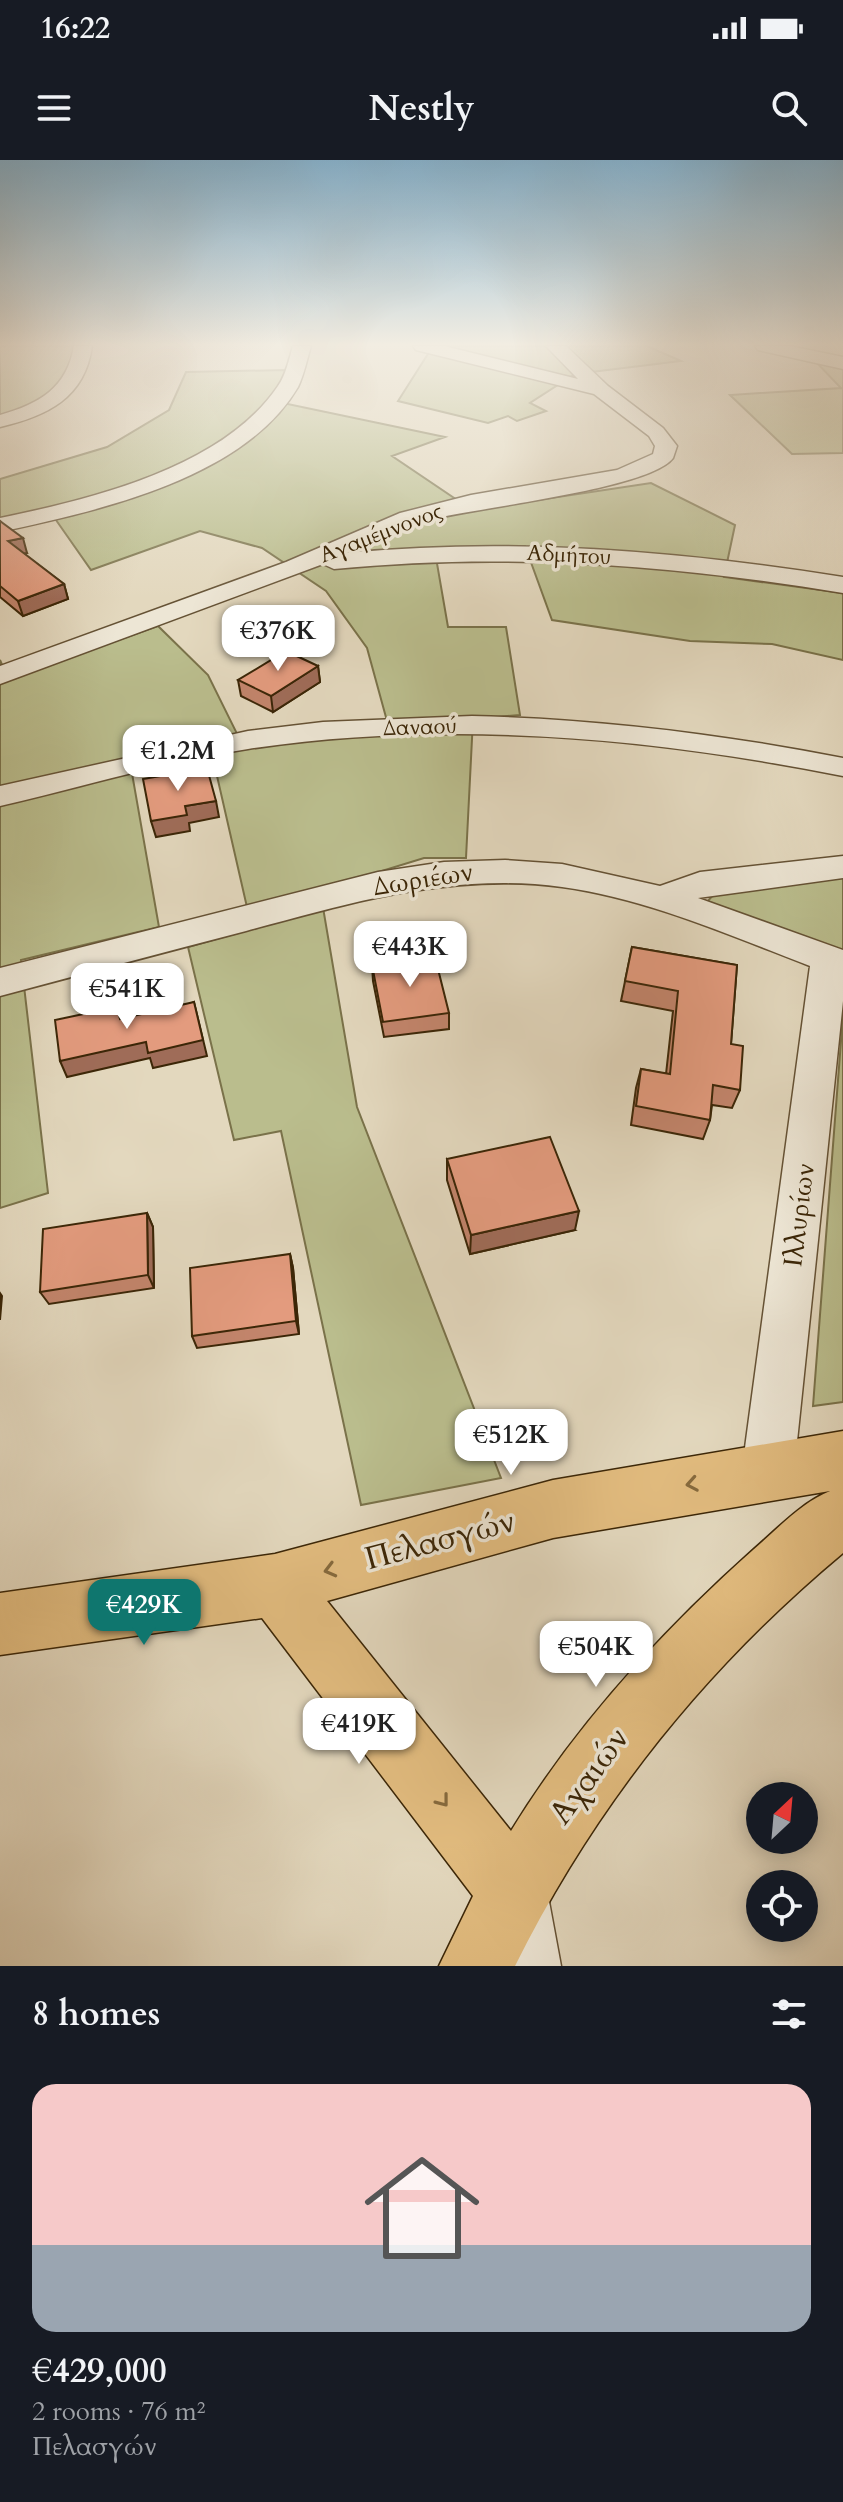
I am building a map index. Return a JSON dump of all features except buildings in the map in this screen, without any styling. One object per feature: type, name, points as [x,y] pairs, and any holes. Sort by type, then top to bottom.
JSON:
[{"type":"main road","name":"Πελασγών","points":[[0,1624],[275,1585],[553,1509],[768,1470],[843,1460]]},
{"type":"main road","name":"Αχαιών","points":[[476,1966],[514,1892],[568,1801],[675,1666],[778,1565],[843,1515]]},
{"type":"main road","points":[[275,1585],[514,1892]]},
{"type":"street","points":[[0,525],[112,497],[216,451],[248,430]]},
{"type":"street","name":"Αγαμέμνονος","points":[[0,676],[295,567],[419,514],[623,476],[658,461],[666,450],[662,439],[652,430]]},
{"type":"street","name":"Αδμήτου","points":[[295,567],[403,556],[544,552],[664,561],[840,584]]},
{"type":"street","name":"Δαναού","points":[[0,796],[236,742],[417,726],[549,725],[645,732],[843,767]]},
{"type":"street","name":"Δωριέων","points":[[0,982],[378,884],[439,873],[496,869],[546,872],[665,898],[836,961]]},
{"type":"street","points":[[665,898],[700,884],[840,870]]},
{"type":"street","name":"Ιλλυρίων","points":[[768,1470],[836,961]]},
{"type":"street","points":[[514,1892],[527,1966]]},
{"type":"green space","points":[[135,430],[413,430],[445,437],[392,456],[472,510],[651,483],[735,525],[724,577],[843,593],[843,660],[772,644],[690,641],[552,620],[525,546],[435,552],[448,627],[506,627],[520,715],[473,719],[466,858],[424,858],[320,890],[357,1107],[501,1478],[361,1505],[281,1131],[234,1140],[188,947],[252,929],[209,741],[130,762],[159,927],[21,960],[48,1193],[0,1208],[0,660],[8,679],[158,626],[208,675],[244,748],[387,721],[367,648],[326,591],[262,548],[200,531],[91,570],[49,510],[0,520],[0,479],[107,447]]},
{"type":"green space","points":[[767,430],[843,430],[843,453],[792,454]]},
{"type":"green space","points":[[843,875],[843,954],[705,904],[715,893]]},
{"type":"green space","points":[[843,1015],[843,1402],[813,1406]]}]
